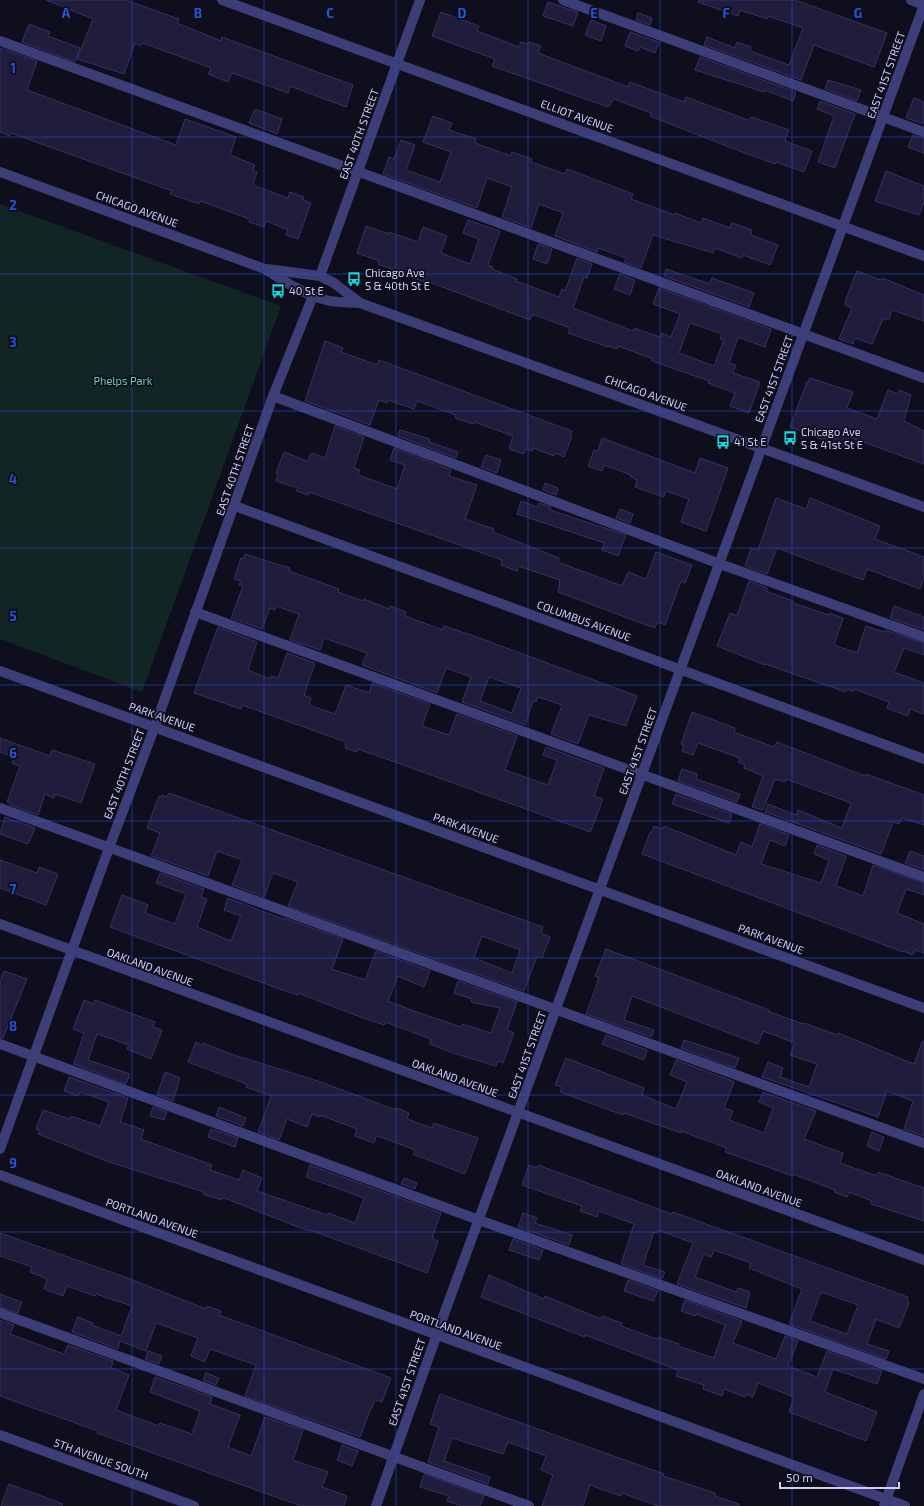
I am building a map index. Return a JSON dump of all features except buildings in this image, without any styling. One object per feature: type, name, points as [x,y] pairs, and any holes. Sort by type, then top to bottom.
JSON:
[{"type":"street","name":"ELLIOT AVENUE","points":[[222,0],[382,60],[397,63],[924,256]]},
{"type":"street","name":"EAST 40TH STREET","points":[[320,276],[420,0]]},
{"type":"street","points":[[563,0],[924,132]]},
{"type":"street","points":[[911,0],[924,5]]},
{"type":"street","name":"EAST 41ST STREET","points":[[376,1506],[518,1113],[924,5]]},
{"type":"street","points":[[0,41],[924,378]]},
{"type":"street","name":"CHICAGO AVENUE","points":[[0,172],[265,269],[298,289],[313,296],[327,301],[360,303],[924,507]]},
{"type":"street","name":"CHICAGO AVENUE","points":[[265,269],[320,276],[334,283],[360,303]]},
{"type":"street","name":"EAST 40TH STREET","points":[[0,1149],[235,506],[273,396],[313,296]]},
{"type":"street","points":[[273,396],[720,564],[924,638]]},
{"type":"street","name":"COLUMBUS AVENUE","points":[[235,506],[924,759]]},
{"type":"street","points":[[195,612],[924,877]]},
{"type":"street","name":"PARK AVENUE","points":[[0,671],[155,726],[924,1008]]},
{"type":"street","points":[[0,808],[924,1143]]},
{"type":"street","name":"OAKLAND AVENUE","points":[[0,924],[924,1260]]},
{"type":"street","points":[[0,1044],[479,1220],[924,1379]]},
{"type":"street","name":"PORTLAND AVENUE","points":[[0,1175],[437,1335],[886,1503],[905,1506]]},
{"type":"street","points":[[0,1313],[393,1458],[529,1506]]},
{"type":"street","points":[[886,1503],[924,1394]]},
{"type":"street","name":"5TH AVENUE SOUTH","points":[[0,1435],[194,1506]]},
{"type":"green space","name":"Phelps Park","points":[[0,204],[281,306],[142,692],[0,639]]},
{"type":"place","name":"Chicago Ave S & 40th St E","points":[[354,279]]},
{"type":"place","name":"40 St E","points":[[278,291]]},
{"type":"place","name":"Chicago Ave S & 41st St E","points":[[790,438]]},
{"type":"place","name":"41 St E","points":[[723,442]]}]
